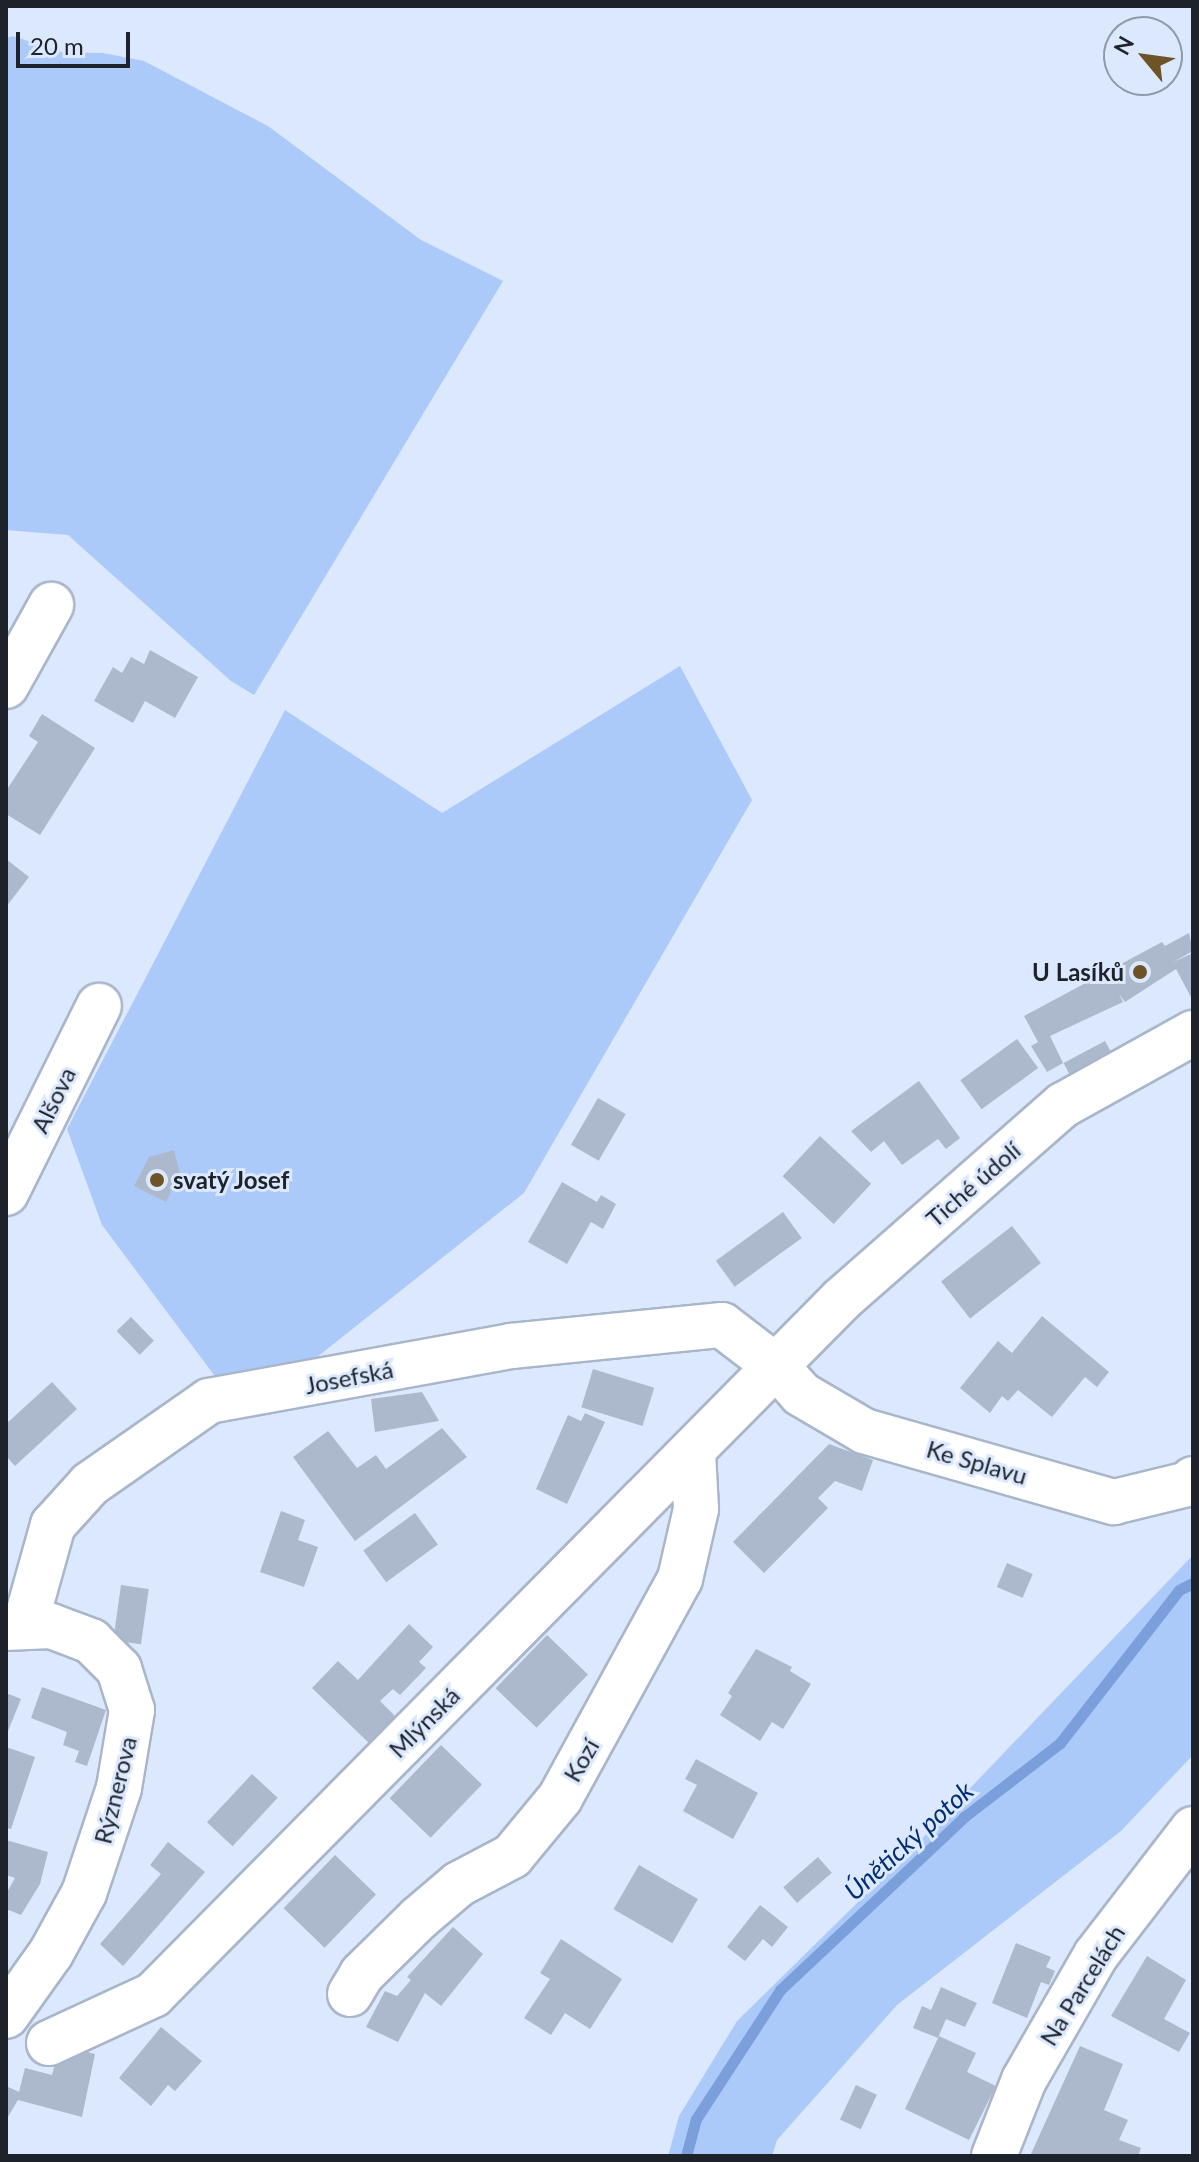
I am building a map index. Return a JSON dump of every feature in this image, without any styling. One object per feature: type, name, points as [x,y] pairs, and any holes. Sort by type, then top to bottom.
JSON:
[{"type":"street","points":[[6,686],[51,605]]},
{"type":"street","name":"Alšova","points":[[6,1193],[99,1006]]},
{"type":"street","name":"Tiché údolí","points":[[777,1367],[842,1299],[1063,1105],[1193,1033]]},
{"type":"street","name":"Josefská","points":[[16,1627],[53,1525],[90,1484],[209,1401],[511,1346],[722,1325],[777,1367]]},
{"type":"street","name":"Mlýnská","points":[[49,2043],[153,1995],[777,1367]]},
{"type":"street","name":"Ke Splavu","points":[[777,1367],[801,1394],[864,1431],[1114,1502],[1188,1484],[1193,1479]]},
{"type":"street","name":"Kozí","points":[[350,1994],[362,1974],[419,1918],[459,1884],[512,1856],[560,1798],[680,1579],[696,1509],[693,1452]]},
{"type":"street","name":"Rýznerova","points":[[6,2016],[51,1953],[84,1893],[111,1817],[131,1723],[125,1681],[98,1646],[60,1629],[16,1627]]},
{"type":"street","name":"Na Parcelách","points":[[994,2156],[1024,2080],[1096,1955],[1193,1829]]},
{"type":"shaded area","points":[[13,36],[61,52],[103,53],[144,61],[268,126],[421,240],[503,281],[254,695],[231,681],[68,535],[6,530],[6,38]]},
{"type":"shaded area","points":[[680,666],[752,800],[524,1193],[312,1361],[217,1379],[102,1225],[67,1129],[285,710],[442,813]]},
{"type":"shaded area","points":[[1193,1555],[1193,1755],[1121,1831],[897,2005],[777,2140],[772,2156],[668,2156],[679,2116],[737,2021],[910,1851]]},
{"type":"building","points":[[150,650],[198,677],[175,718],[145,701],[133,723],[94,701],[113,667],[122,673],[131,657],[144,664]]},
{"type":"building","points":[[42,714],[95,748],[40,835],[6,814],[6,791],[38,742],[29,736]]},
{"type":"building","points":[[6,859],[29,877],[6,907]]},
{"type":"building","points":[[1189,933],[1193,951],[1173,962],[1193,953],[1193,1001],[1176,969],[1125,1002],[1119,994],[1123,1002],[1050,1036],[1063,1063],[1047,1072],[1031,1046],[1038,1042],[1024,1016],[1162,942],[1165,946]]},
{"type":"building","points":[[1017,1039],[1038,1068],[982,1109],[960,1080]]},
{"type":"building","points":[[1105,1041],[1115,1060],[1073,1082],[1064,1063]]},
{"type":"building","points":[[919,1081],[960,1138],[946,1149],[938,1139],[902,1165],[884,1141],[871,1152],[851,1131]]},
{"type":"building","points":[[598,1098],[626,1114],[599,1161],[571,1145]]},
{"type":"building","points":[[820,1136],[871,1184],[834,1224],[782,1176]]},
{"type":"building","name":"svatý Josef","points":[[174,1150],[180,1173],[166,1202],[134,1186],[149,1157]]},
{"type":"building","points":[[562,1182],[597,1202],[601,1195],[616,1204],[603,1229],[591,1222],[567,1264],[528,1242]]},
{"type":"building","points":[[783,1212],[802,1238],[735,1287],[716,1261]]},
{"type":"building","points":[[1012,1226],[1041,1263],[970,1318],[941,1281]]},
{"type":"building","points":[[1042,1316],[1109,1372],[1097,1387],[1085,1377],[1052,1417],[1018,1390],[1008,1401],[1002,1396],[990,1413],[960,1388],[998,1341],[1012,1353]]},
{"type":"building","points":[[131,1317],[154,1341],[140,1355],[117,1331]]},
{"type":"building","points":[[593,1369],[654,1388],[643,1426],[581,1407]]},
{"type":"building","points":[[52,1382],[77,1409],[15,1466],[6,1456],[6,1424]]},
{"type":"building","points":[[422,1392],[439,1421],[375,1432],[371,1399]]},
{"type":"building","points":[[585,1413],[605,1422],[567,1504],[536,1489],[568,1415],[581,1421]]},
{"type":"building","points":[[442,1428],[467,1457],[355,1541],[293,1457],[328,1431],[357,1468],[376,1455],[386,1469]]},
{"type":"building","points":[[829,1444],[873,1460],[862,1491],[835,1481],[818,1498],[828,1508],[764,1573],[733,1542]]},
{"type":"building","points":[[281,1511],[305,1520],[298,1540],[318,1547],[304,1587],[260,1572]]},
{"type":"building","points":[[415,1513],[438,1545],[386,1582],[363,1551]]},
{"type":"building","points":[[1007,1563],[1033,1574],[1023,1598],[997,1587]]},
{"type":"building","points":[[121,1585],[149,1589],[141,1644],[113,1640]]},
{"type":"building","points":[[409,1624],[433,1647],[419,1662],[426,1668],[400,1695],[393,1689],[380,1701],[398,1719],[372,1746],[312,1688],[338,1661],[358,1680]]},
{"type":"building","points":[[547,1635],[588,1675],[537,1728],[496,1688]]},
{"type":"building","points":[[756,1649],[792,1667],[790,1671],[811,1684],[783,1729],[772,1722],[760,1741],[720,1715],[732,1696],[728,1693]]},
{"type":"building","points":[[42,1687],[106,1710],[87,1766],[75,1762],[79,1751],[63,1745],[67,1732],[31,1718]]},
{"type":"building","points":[[6,1693],[21,1699],[6,1736]]},
{"type":"building","points":[[441,1745],[482,1785],[431,1838],[390,1798]]},
{"type":"building","points":[[6,1747],[35,1757],[11,1829],[6,1828]]},
{"type":"building","points":[[696,1759],[758,1793],[733,1839],[683,1811],[697,1785],[685,1779]]},
{"type":"building","points":[[252,1774],[278,1798],[233,1846],[207,1822]]},
{"type":"building","points":[[6,1840],[48,1852],[40,1884],[21,1915],[6,1909],[6,1894],[15,1878],[6,1875]]},
{"type":"building","points":[[168,1842],[205,1872],[123,1966],[100,1944],[161,1874],[150,1865]]},
{"type":"building","points":[[335,1855],[376,1895],[325,1948],[284,1908]]},
{"type":"building","points":[[818,1857],[832,1873],[797,1903],[783,1887]]},
{"type":"building","points":[[639,1865],[698,1899],[672,1943],[614,1909]]},
{"type":"building","points":[[760,1905],[788,1927],[772,1947],[763,1939],[745,1961],[727,1947]]},
{"type":"building","points":[[453,1927],[483,1954],[441,2006],[425,1993],[398,2042],[366,2027],[385,1991],[397,1996],[411,1980],[407,1977]]},
{"type":"building","points":[[561,1939],[622,1979],[590,2029],[565,2013],[551,2035],[524,2018],[550,1979],[540,1973]]},
{"type":"building","points":[[1016,1943],[1051,1957],[1046,1967],[1055,1971],[1049,1985],[1041,1982],[1027,2018],[992,2003]]},
{"type":"building","points":[[1147,1956],[1186,1980],[1164,2019],[1190,2033],[1179,2052],[1111,2016]]},
{"type":"building","points":[[941,1987],[977,2003],[965,2027],[946,2019],[938,2038],[913,2028],[922,2006],[931,2010]]},
{"type":"building","points":[[161,2027],[202,2061],[175,2091],[168,2085],[151,2106],[119,2078]]},
{"type":"building","points":[[939,2036],[976,2053],[967,2072],[996,2086],[969,2140],[905,2109]]},
{"type":"building","points":[[60,2045],[95,2054],[82,2117],[18,2100],[6,2120],[6,2086],[19,2092],[25,2068],[52,2075]]},
{"type":"building","points":[[1080,2046],[1123,2064],[1104,2110],[1128,2120],[1119,2140],[1141,2148],[1138,2156],[1030,2156]]},
{"type":"building","points":[[856,2085],[877,2095],[861,2129],[840,2119]]},
{"type":"waterway","name":"Únětický potok","points":[[686,2156],[696,2119],[780,1990],[964,1817],[1060,1743],[1179,1590],[1193,1583]]},
{"type":"place","name":"U Lasíků","points":[[1140,972]]},
{"type":"place","name":"svatý Josef","points":[[157,1180]]}]
